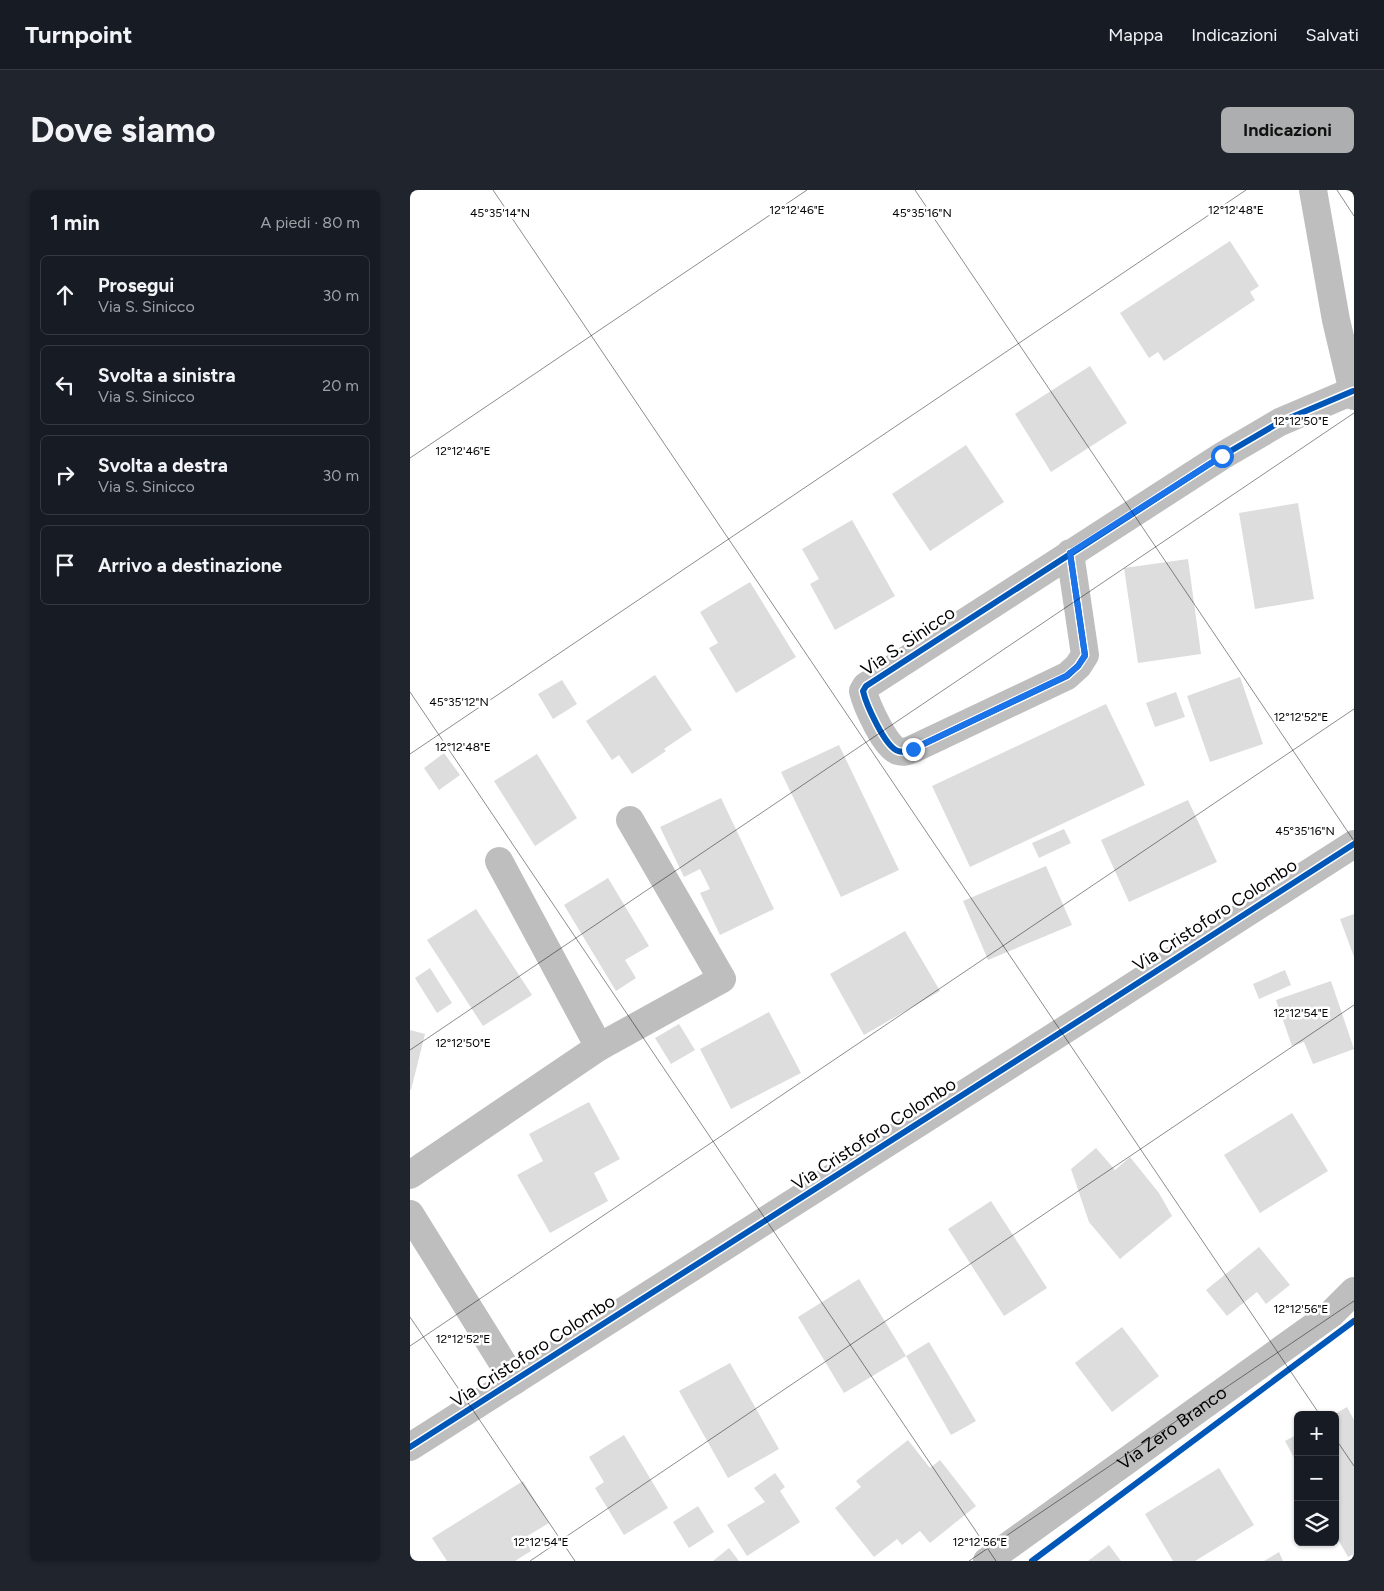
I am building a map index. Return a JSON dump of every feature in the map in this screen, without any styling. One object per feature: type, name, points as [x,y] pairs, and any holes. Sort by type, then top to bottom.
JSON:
[{"type":"street","points":[[1313,190],[1336,320],[1354,394]]},
{"type":"street","name":"Via S. Sinicco","points":[[1070,553],[1085,656],[1078,666],[1066,676],[913,749],[904,752],[896,751],[888,743],[865,701],[863,691],[866,686],[1070,553],[1222,456],[1280,422],[1354,394]]},
{"type":"street","points":[[410,1175],[600,1048],[722,979],[630,820]]},
{"type":"street","name":"Via Cristoforo Colombo","points":[[410,1448],[1354,844]]},
{"type":"street","points":[[499,861],[600,1048]]},
{"type":"street","name":"Via Cristoforo Colombo","points":[[410,1214],[514,1382]]},
{"type":"street","name":"Via Zero Branco","points":[[987,1561],[1330,1314],[1354,1291]]},
{"type":"building","points":[[1230,241],[1259,286],[1250,292],[1255,300],[1164,361],[1158,352],[1149,358],[1120,313]]},
{"type":"building","points":[[1090,366],[1127,423],[1051,472],[1015,414]]},
{"type":"building","points":[[966,445],[1004,502],[930,551],[892,494]]},
{"type":"building","points":[[1298,503],[1314,599],[1255,609],[1239,513]]},
{"type":"building","points":[[852,520],[895,596],[835,630],[810,584],[819,579],[802,549]]},
{"type":"building","points":[[1188,559],[1201,654],[1138,663],[1124,568]]},
{"type":"building","points":[[750,582],[796,657],[736,693],[709,648],[718,643],[700,612]]},
{"type":"building","points":[[655,675],[692,730],[664,749],[666,751],[632,774],[619,755],[612,760],[586,721]]},
{"type":"building","points":[[1240,677],[1263,744],[1210,762],[1187,696]]},
{"type":"building","points":[[562,680],[577,704],[553,719],[538,694]]},
{"type":"building","points":[[1176,692],[1185,717],[1155,727],[1146,703]]},
{"type":"building","points":[[1106,704],[1145,785],[970,867],[932,786]]},
{"type":"building","points":[[839,745],[899,870],[841,897],[781,772]]},
{"type":"building","points":[[444,753],[460,775],[439,790],[424,768]]},
{"type":"building","points":[[537,754],[577,818],[535,846],[494,781]]},
{"type":"building","points":[[721,798],[774,909],[720,935],[700,893],[710,889],[700,869],[684,877],[660,827]]},
{"type":"building","points":[[1188,800],[1217,862],[1129,902],[1101,840]]},
{"type":"building","points":[[1064,829],[1071,843],[1039,858],[1032,843]]},
{"type":"building","points":[[1046,866],[1072,925],[988,960],[963,901]]},
{"type":"building","points":[[608,878],[649,946],[625,960],[636,978],[616,991],[564,905]]},
{"type":"building","points":[[476,909],[532,995],[483,1026],[427,940]]},
{"type":"building","points":[[1354,914],[1354,957],[1340,919]]},
{"type":"building","points":[[905,931],[940,991],[864,1035],[830,974]]},
{"type":"building","points":[[430,968],[452,1003],[437,1013],[415,978]]},
{"type":"building","points":[[1285,970],[1291,985],[1259,999],[1253,984]]},
{"type":"building","points":[[1331,981],[1354,1049],[1313,1064],[1304,1042],[1292,1046],[1276,1000]]},
{"type":"building","points":[[769,1012],[801,1073],[731,1109],[700,1049]]},
{"type":"building","points":[[679,1024],[695,1050],[671,1064],[655,1038]]},
{"type":"building","points":[[410,1030],[425,1034],[411,1090],[410,1090]]},
{"type":"building","points":[[589,1102],[620,1159],[594,1173],[608,1201],[550,1233],[517,1175],[543,1161],[529,1134]]},
{"type":"building","points":[[1292,1113],[1328,1171],[1260,1213],[1224,1155]]},
{"type":"building","points":[[1096,1148],[1115,1170],[1130,1157],[1159,1193],[1172,1216],[1120,1259],[1089,1222],[1071,1169]]},
{"type":"building","points":[[991,1201],[1047,1288],[1004,1316],[948,1229]]},
{"type":"building","points":[[1259,1247],[1290,1285],[1266,1304],[1257,1292],[1227,1316],[1206,1290]]},
{"type":"building","points":[[859,1279],[906,1356],[844,1393],[798,1317]]},
{"type":"building","points":[[1122,1327],[1159,1376],[1112,1412],[1075,1363]]},
{"type":"building","points":[[929,1342],[976,1421],[951,1435],[906,1356]]},
{"type":"building","points":[[730,1363],[779,1449],[728,1478],[679,1391]]},
{"type":"building","points":[[1347,1407],[1354,1420],[1354,1554],[1348,1557],[1339,1541],[1339,1412]]},
{"type":"building","points":[[624,1435],[668,1508],[624,1535],[595,1488],[604,1482],[589,1457]]},
{"type":"building","points":[[1294,1436],[1294,1458],[1285,1441]]},
{"type":"building","points":[[908,1440],[930,1468],[940,1460],[976,1506],[930,1543],[920,1531],[902,1545],[897,1539],[874,1557],[835,1508],[861,1487],[856,1481]]},
{"type":"building","points":[[1219,1468],[1254,1525],[1195,1561],[1173,1561],[1145,1514]]},
{"type":"building","points":[[775,1473],[785,1487],[780,1491],[800,1522],[747,1556],[727,1525],[765,1502],[754,1488]]},
{"type":"building","points":[[523,1481],[549,1523],[524,1538],[531,1551],[515,1561],[447,1561],[432,1538]]},
{"type":"building","points":[[698,1506],[714,1532],[689,1548],[673,1522]]},
{"type":"building","points":[[1109,1545],[1121,1561],[1088,1561]]},
{"type":"building","points":[[729,1548],[739,1561],[713,1561]]},
{"type":"building","points":[[1279,1552],[1283,1561],[1264,1561]]},
{"type":"cycle path","points":[[1070,553],[1085,655],[1078,666],[1067,676],[913,749],[902,752],[893,748],[887,742],[872,715],[863,691],[866,686],[1222,456],[1280,422],[1353,391]]},
{"type":"cycle path","points":[[410,1447],[1354,844]]},
{"type":"cycle path","points":[[1032,1561],[1354,1321]]},
{"type":"route","points":[[913,749],[1066,676],[1078,666],[1085,656],[1070,553],[1222,456]]}]
